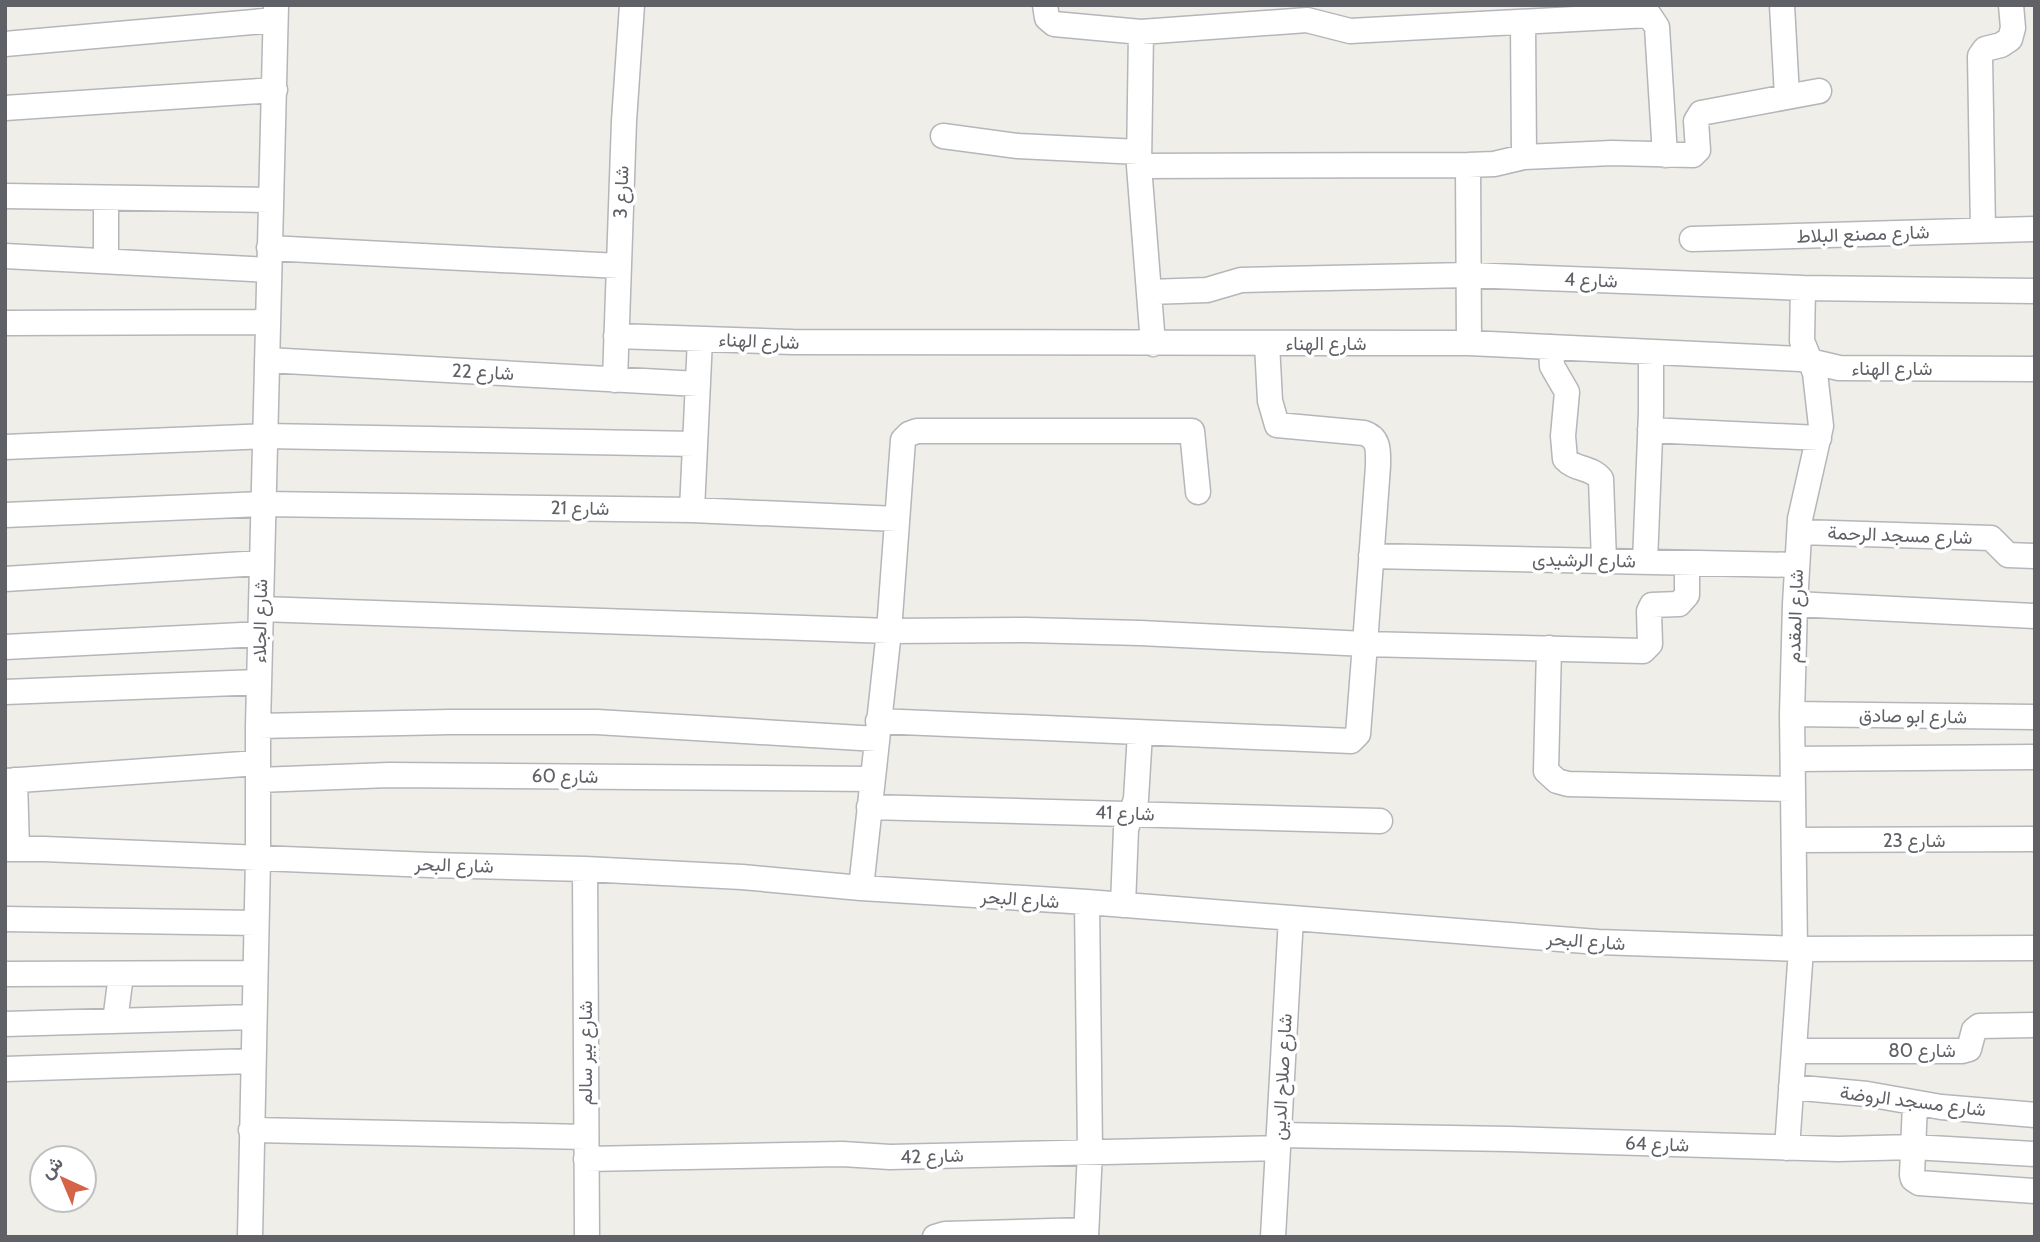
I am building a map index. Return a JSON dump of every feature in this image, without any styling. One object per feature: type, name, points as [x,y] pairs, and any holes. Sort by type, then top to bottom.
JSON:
[{"type":"street","name":"شارع 3","points":[[615,380],[624,121],[632,5]]},
{"type":"street","points":[[1045,5],[1047,18],[1054,24],[1141,32],[1307,20],[1350,31],[1523,24],[1552,13],[1643,14],[1654,20],[1657,27],[1665,155]]},
{"type":"street","points":[[1782,5],[1787,96]]},
{"type":"street","points":[[1983,230],[1980,56],[1985,49],[2001,46],[2010,39],[2013,28],[2011,5]]},
{"type":"street","points":[[5,44],[275,13]]},
{"type":"street","name":"شارع الجلاء","points":[[250,1237],[261,563],[275,13]]},
{"type":"street","points":[[1523,24],[1524,158]]},
{"type":"street","points":[[1141,32],[1139,159],[1153,344]]},
{"type":"street","points":[[5,108],[275,90]]},
{"type":"street","points":[[943,136],[1139,159],[1468,165],[1494,164],[1524,158],[1612,153],[1690,155],[1697,152],[1696,121],[1701,113],[1819,91]]},
{"type":"street","points":[[1468,165],[1469,343]]},
{"type":"street","points":[[5,196],[270,200]]},
{"type":"street","points":[[106,198],[106,260]]},
{"type":"street","name":"شارع مصنع البلاط","points":[[1692,239],[2035,229]]},
{"type":"street","points":[[5,256],[106,260],[269,259],[619,266]]},
{"type":"street","name":"شارع 4","points":[[1149,292],[1213,289],[1241,280],[1468,275],[1803,288],[2035,291]]},
{"type":"street","name":"شارع المقدم","points":[[1787,1148],[1798,949],[1792,714],[1795,604],[1803,503],[1821,426],[1820,398],[1815,373],[1802,341],[1803,288]]},
{"type":"street","points":[[5,323],[268,322]]},
{"type":"street","name":"شارع الهناء","points":[[616,336],[807,342],[1469,343],[1810,360],[1839,368],[2035,369]]},
{"type":"street","points":[[692,510],[701,339]]},
{"type":"street","points":[[258,726],[597,722],[877,730],[1140,733],[1351,741],[1358,734],[1378,466],[1377,443],[1372,436],[1364,433],[1277,425],[1270,401],[1267,344]]},
{"type":"street","points":[[1551,347],[1552,366],[1567,392],[1563,436],[1565,458],[1574,466],[1597,474],[1601,479],[1604,561]]},
{"type":"street","points":[[1645,562],[1651,352]]},
{"type":"street","name":"شارع 22","points":[[267,360],[698,384]]},
{"type":"street","points":[[861,888],[889,631],[903,440],[917,430],[1192,431],[1198,492]]},
{"type":"street","points":[[1650,430],[1819,438]]},
{"type":"street","points":[[5,447],[265,436],[695,444]]},
{"type":"street","name":"شارع 21","points":[[5,515],[263,504],[692,510],[897,519]]},
{"type":"street","name":"شارع مسجد الرحمة","points":[[1800,533],[1986,538],[1995,540],[2008,555],[2035,556]]},
{"type":"street","name":"شارع الرشيدى","points":[[1371,556],[1797,565]]},
{"type":"street","points":[[5,579],[261,563]]},
{"type":"street","points":[[5,647],[260,622],[889,631],[1027,630],[1365,644],[1643,651],[1650,644],[1649,611],[1652,605],[1679,604],[1687,596],[1688,563]]},
{"type":"street","points":[[1795,604],[2035,616]]},
{"type":"street","points":[[1549,648],[1546,771],[1549,777],[1568,784],[1793,789]]},
{"type":"street","points":[[5,692],[259,682]]},
{"type":"street","name":"شارع ابو صادق","points":[[1792,714],[2035,717]]},
{"type":"street","points":[[1123,905],[1126,829],[1136,799],[1140,733]]},
{"type":"street","points":[[1793,759],[2035,757]]},
{"type":"street","name":"شارع 60","points":[[10,781],[258,771],[403,775],[872,779]]},
{"type":"street","points":[[10,781],[11,849]]},
{"type":"street","name":"شارع 41","points":[[869,807],[1380,821]]},
{"type":"street","name":"شارع 23","points":[[1794,840],[2035,839]]},
{"type":"street","name":"شارع البحر","points":[[11,849],[742,877],[1598,942],[1798,949],[2035,948]]},
{"type":"street","name":"شارع بير سالم","points":[[585,869],[587,1237]]},
{"type":"street","points":[[934,1237],[945,1234],[1086,1234],[1090,1151],[1087,902]]},
{"type":"street","name":"شارع صلاح الدين","points":[[1273,1237],[1291,918]]},
{"type":"street","points":[[5,919],[256,922]]},
{"type":"street","points":[[5,974],[254,973]]},
{"type":"street","points":[[115,1021],[121,975]]},
{"type":"street","points":[[5,1024],[253,1017]]},
{"type":"street","name":"شارع 80","points":[[1794,1051],[1962,1051],[1969,1049],[1972,1033],[1979,1027],[2035,1025]]},
{"type":"street","points":[[5,1069],[252,1061]]},
{"type":"street","name":"شارع مسجد الروضة","points":[[1791,1087],[2035,1115]]},
{"type":"street","points":[[1915,1103],[1913,1179],[1919,1183],[2035,1191]]},
{"type":"street","name":"شارع 42","points":[[251,1130],[586,1148],[890,1157],[1090,1151],[1279,1141]]},
{"type":"street","name":"شارع 64","points":[[1279,1141],[1508,1139],[1787,1148],[1913,1147],[2035,1154]]}]
